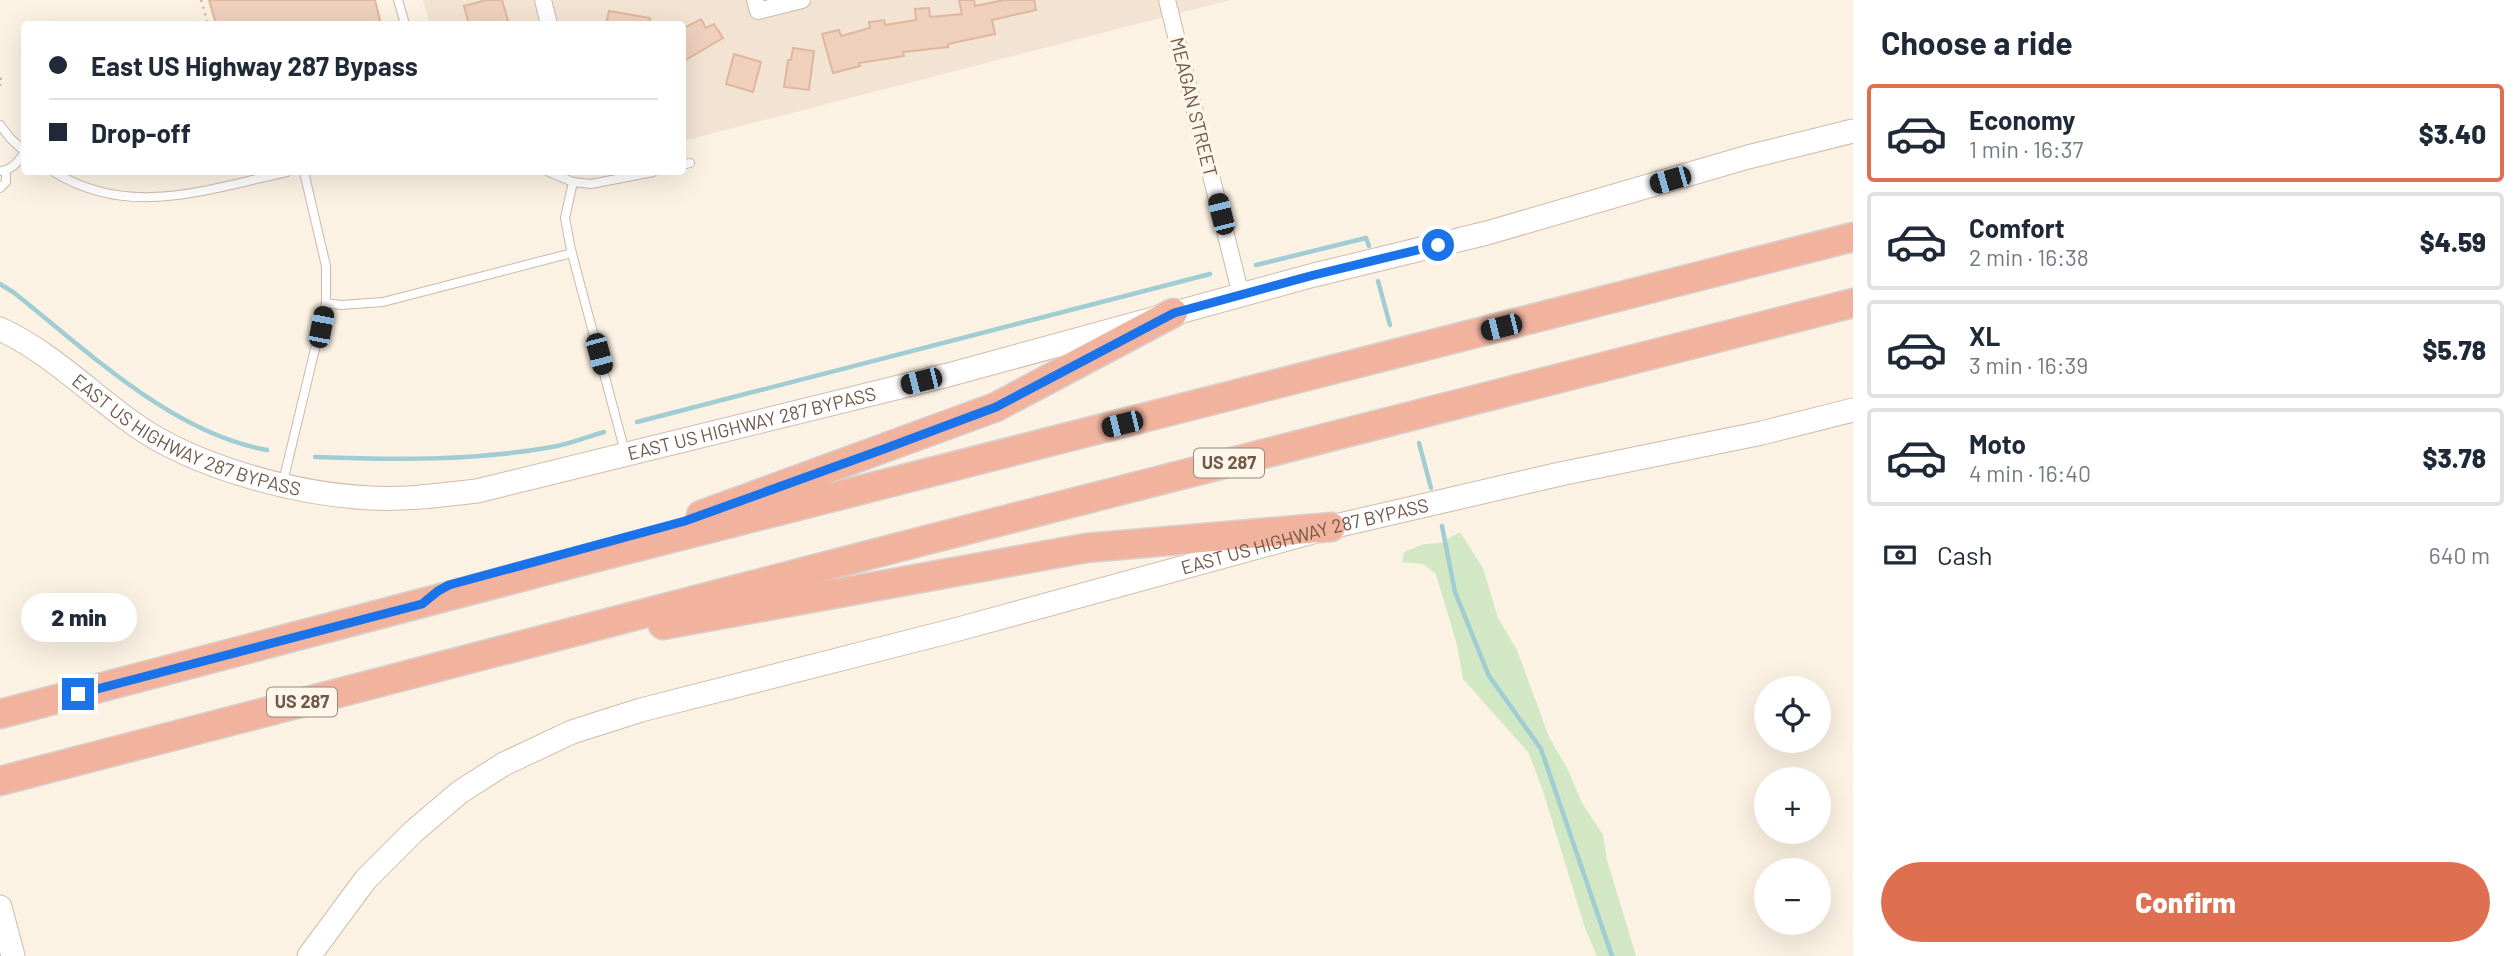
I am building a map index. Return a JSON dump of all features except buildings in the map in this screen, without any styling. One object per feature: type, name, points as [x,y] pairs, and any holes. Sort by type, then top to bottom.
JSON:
[{"type":"highway","points":[[0,714],[1853,237]]},
{"type":"highway","name":"US 287","points":[[0,781],[1853,303]]},
{"type":"highway","points":[[422,604],[449,585],[685,521],[996,407],[1174,313]]},
{"type":"highway","points":[[605,624],[641,628],[673,624],[970,567],[1086,548],[1331,527]]},
{"type":"main road","name":"EAST US HIGHWAY 287 BYPASS","points":[[0,329],[40,351],[136,426],[166,444],[210,463],[283,485],[369,498],[417,498],[477,491],[948,374],[1314,275],[1487,233],[1748,157],[1853,131]]},
{"type":"main road","name":"EAST US HIGHWAY 287 BYPASS","points":[[309,956],[366,879],[413,832],[460,792],[504,764],[572,732],[641,709],[955,630],[1331,527],[1560,474],[1762,433],[1853,410]]},
{"type":"main road","points":[[0,907],[13,956]]},
{"type":"street","points":[[543,0],[548,21]]},
{"type":"street","points":[[757,6],[802,0]]},
{"type":"street","name":"MEAGAN STREET","points":[[1167,0],[1241,295]]},
{"type":"lane","points":[[398,0],[404,21]]},
{"type":"lane","points":[[0,125],[21,149]]},
{"type":"lane","points":[[0,179],[3,171],[15,165],[21,156]]},
{"type":"lane","points":[[0,188],[6,182],[3,171]]},
{"type":"lane","points":[[61,175],[92,189],[145,199],[195,193],[258,175]]},
{"type":"lane","points":[[283,485],[326,303],[326,266],[305,175]]},
{"type":"lane","points":[[556,175],[573,182],[592,184],[638,175]]},
{"type":"lane","points":[[573,182],[565,218],[626,455]]},
{"type":"lane","points":[[326,303],[383,302],[572,253]]},
{"type":"path","points":[[201,0],[206,21]]},
{"type":"path","points":[[0,84],[0,91]]},
{"type":"shaded area","points":[[423,0],[1230,0],[686,140],[686,21],[429,21]]},
{"type":"green space","points":[[1460,532],[1483,568],[1498,618],[1517,650],[1549,737],[1568,770],[1582,803],[1603,835],[1607,860],[1636,956],[1597,956],[1585,928],[1542,788],[1528,752],[1463,679],[1457,645],[1436,574],[1423,564],[1402,562],[1404,552],[1424,544],[1441,543]]},
{"type":"waterway","points":[[1256,265],[1366,238],[1369,246]]},
{"type":"waterway","points":[[637,422],[1210,274]]},
{"type":"waterway","points":[[1378,281],[1390,325]]},
{"type":"waterway","points":[[0,284],[132,387],[164,408],[232,441],[267,450]]},
{"type":"waterway","points":[[315,457],[404,459],[493,455],[558,446],[604,432]]},
{"type":"waterway","points":[[1419,443],[1431,488]]},
{"type":"waterway","points":[[1442,526],[1455,592],[1489,676],[1541,749],[1612,956]]},
{"type":"route","points":[[78,694],[422,604],[449,585],[685,521],[996,407],[1174,313],[1438,245]]}]
